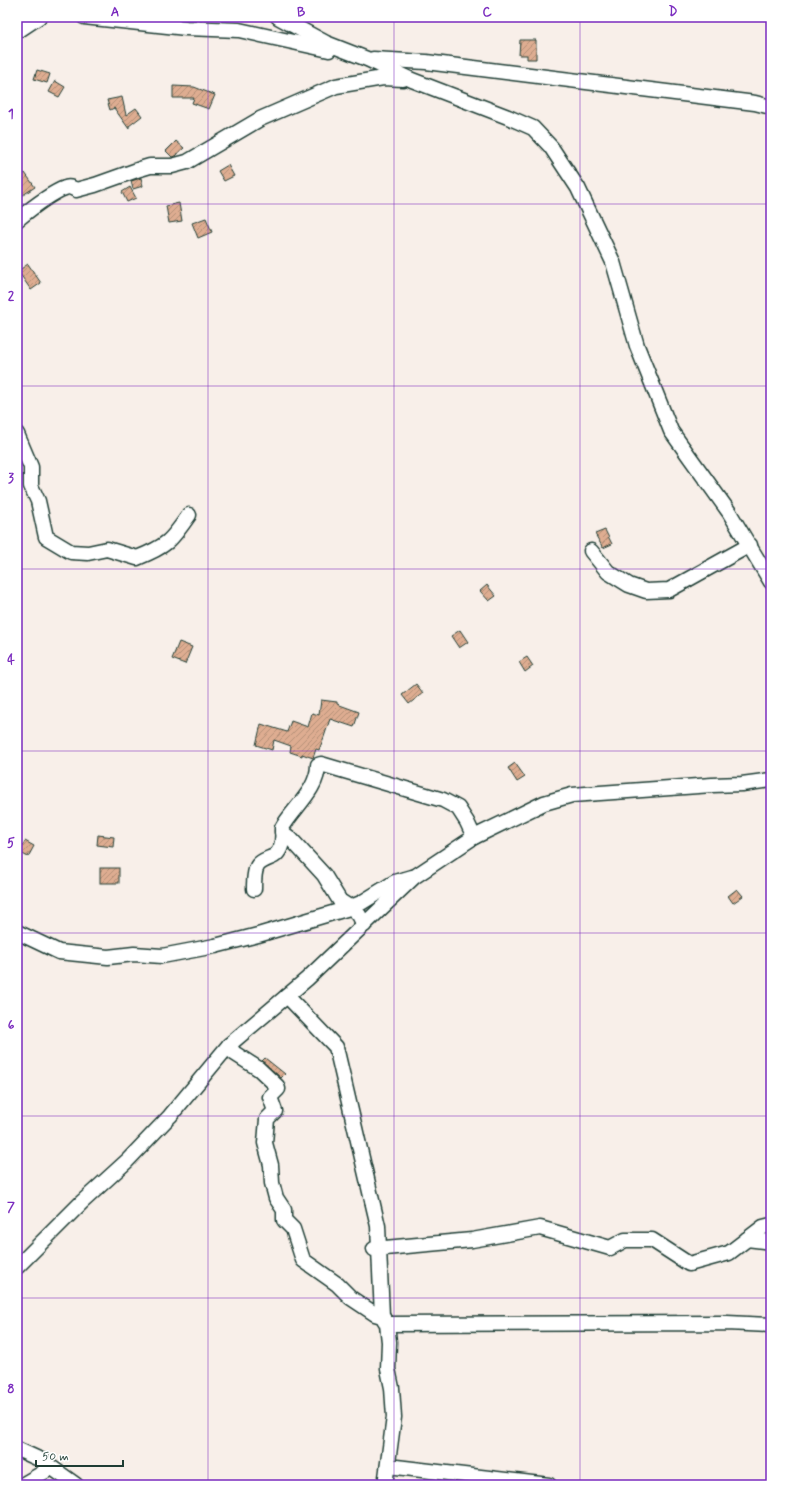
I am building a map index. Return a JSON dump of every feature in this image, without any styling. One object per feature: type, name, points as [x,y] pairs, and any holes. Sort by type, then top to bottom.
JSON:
[{"type":"street","points":[[20,27],[38,17]]},
{"type":"street","points":[[84,17],[186,28],[239,30],[367,59],[426,62],[755,103],[771,107]]},
{"type":"street","points":[[278,17],[326,44],[367,59],[412,80],[508,116],[533,128],[551,147],[578,188],[613,262],[637,346],[672,431],[729,512],[771,582]]},
{"type":"street","points":[[17,220],[32,208],[65,188],[72,187],[76,190],[95,185],[140,168],[150,166],[172,166],[187,162],[260,119],[336,86],[383,78],[412,80]]},
{"type":"street","points":[[17,434],[31,467],[31,486],[38,501],[46,537],[72,552],[88,553],[107,549],[137,558],[164,546],[173,537],[189,515]]},
{"type":"street","points":[[591,551],[608,572],[629,585],[646,591],[669,590],[750,546]]},
{"type":"street","points":[[254,890],[256,867],[280,851],[282,828],[316,780],[318,765],[321,764],[443,800],[458,808],[474,837]]},
{"type":"street","points":[[17,1267],[82,1202],[127,1161],[170,1116],[229,1045],[307,979],[414,877],[474,837],[544,803],[572,795],[742,784],[771,780]]},
{"type":"street","points":[[282,832],[324,875],[340,901],[359,915],[364,925]]},
{"type":"street","points":[[17,932],[59,952],[108,957],[134,954],[162,956],[215,946],[350,908],[395,882],[414,877]]},
{"type":"street","points":[[287,996],[336,1047],[378,1226],[376,1249],[384,1320],[389,1342],[388,1369],[392,1388],[394,1413],[388,1466],[384,1485]]},
{"type":"street","points":[[229,1045],[234,1053],[259,1069],[277,1086],[278,1089],[270,1097],[275,1111],[267,1119],[265,1143],[271,1165],[272,1183],[276,1198],[284,1210],[284,1220],[293,1229],[303,1260],[337,1284],[351,1298],[384,1320],[727,1323],[771,1325]]},
{"type":"street","points":[[376,1249],[472,1240],[540,1228],[610,1248],[624,1240],[652,1240],[689,1264],[729,1253],[763,1227],[771,1225]]},
{"type":"street","points":[[747,1239],[771,1242]]},
{"type":"street","points":[[17,1449],[41,1460],[76,1485]]},
{"type":"street","points":[[388,1466],[549,1485]]},
{"type":"street","points":[[22,1485],[51,1468]]},
{"type":"building","points":[[520,40],[536,40],[536,59],[527,59],[527,55],[519,55]]},
{"type":"building","points":[[37,70],[50,74],[47,83],[34,79]]},
{"type":"building","points":[[55,81],[65,87],[59,97],[49,92]]},
{"type":"building","points":[[173,86],[194,87],[215,95],[209,109],[192,103],[194,98],[173,98]]},
{"type":"building","points":[[122,97],[126,115],[136,108],[142,116],[129,126],[129,129],[114,108],[110,110],[107,100]]},
{"type":"building","points":[[176,141],[184,148],[172,157],[166,151]]},
{"type":"building","points":[[228,165],[234,176],[224,181],[218,171]]},
{"type":"building","points":[[25,173],[35,187],[17,199],[17,179]]},
{"type":"building","points":[[141,178],[143,186],[133,189],[131,181]]},
{"type":"building","points":[[130,187],[136,198],[127,202],[122,192]]},
{"type":"building","points":[[179,203],[182,221],[169,223],[166,206]]},
{"type":"building","points":[[206,218],[212,232],[198,238],[192,223]]},
{"type":"building","points":[[28,264],[41,283],[31,290],[18,271]]},
{"type":"building","points":[[605,530],[612,544],[603,548],[595,534]]},
{"type":"building","points":[[487,585],[496,596],[489,601],[480,591]]},
{"type":"building","points":[[460,630],[468,642],[459,648],[451,636]]},
{"type":"building","points":[[179,642],[192,647],[185,664],[172,659]]},
{"type":"building","points":[[527,657],[533,666],[525,672],[519,662]]},
{"type":"building","points":[[416,684],[423,693],[409,704],[402,695]]},
{"type":"building","points":[[321,700],[337,702],[337,704],[359,712],[354,727],[330,719],[319,750],[316,749],[313,758],[290,752],[291,746],[274,740],[272,750],[256,745],[261,724],[287,732],[291,721],[308,727],[312,713],[319,715]]},
{"type":"building","points":[[515,763],[525,777],[517,782],[508,768]]},
{"type":"building","points":[[98,835],[114,837],[113,847],[97,845]]},
{"type":"building","points":[[25,841],[34,846],[28,857],[19,852]]},
{"type":"building","points":[[100,868],[119,868],[119,883],[100,883]]},
{"type":"building","points":[[737,889],[743,896],[733,903],[728,896]]},
{"type":"building","points":[[265,1058],[285,1074],[281,1078],[262,1061]]}]
